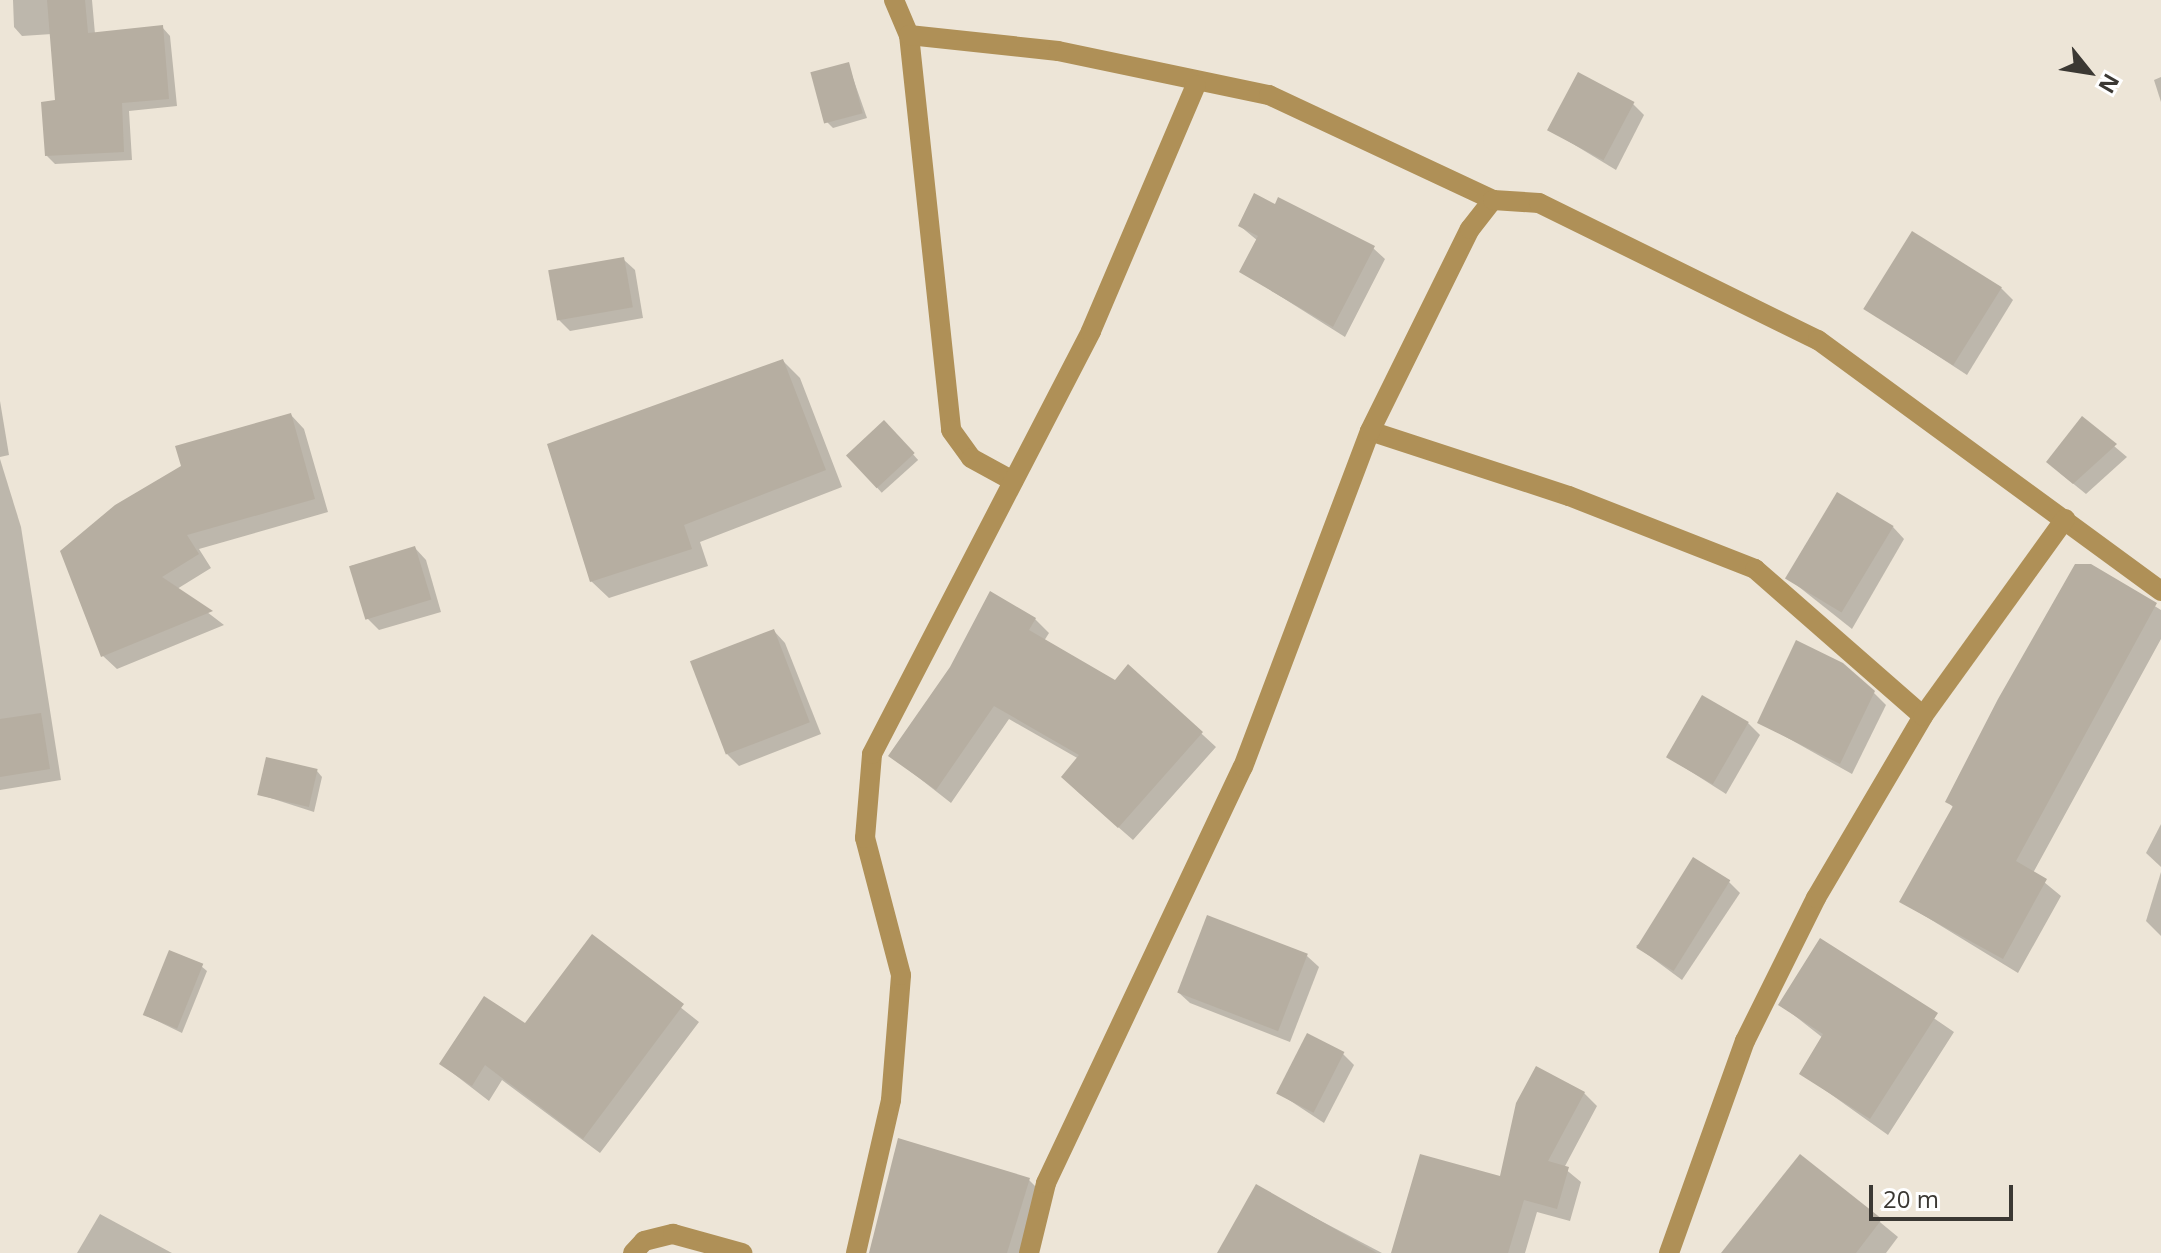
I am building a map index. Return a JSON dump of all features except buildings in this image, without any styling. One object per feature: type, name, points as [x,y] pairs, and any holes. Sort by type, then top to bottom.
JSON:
[{"type":"street","points":[[894,0],[909,35],[951,430],[971,458],[1013,481]]},
{"type":"street","points":[[909,35],[1058,51],[1196,85],[1269,95],[1493,200],[1539,203],[1818,340],[2161,591]]},
{"type":"street","points":[[856,1253],[891,1100],[901,975],[865,838],[872,754],[1091,331],[1196,85]]},
{"type":"street","points":[[1029,1253],[1046,1183],[1243,767],[1370,431],[1470,229],[1493,200]]},
{"type":"street","points":[[1370,431],[1569,496],[1755,569],[1923,716]]},
{"type":"street","points":[[1669,1253],[1745,1041],[1816,898],[1923,716],[2065,519]]},
{"type":"street","points":[[633,1253],[644,1241],[673,1234],[742,1253]]}]
